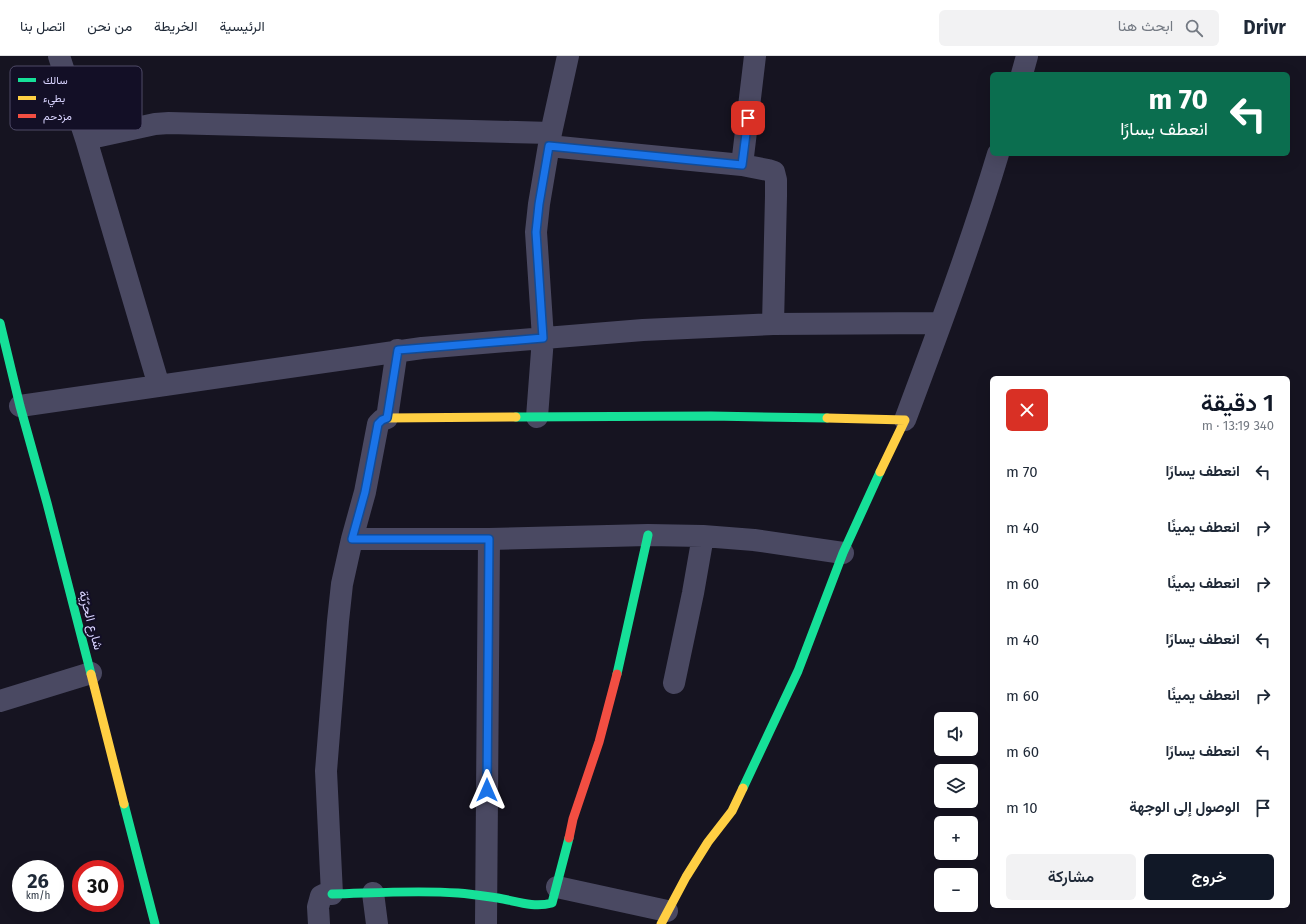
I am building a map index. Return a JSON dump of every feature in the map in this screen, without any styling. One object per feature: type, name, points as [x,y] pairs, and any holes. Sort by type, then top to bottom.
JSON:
[{"type":"street","points":[[59,56],[62,66]]},
{"type":"street","points":[[537,417],[543,338],[536,232],[539,204],[550,140],[568,56]]},
{"type":"street","points":[[742,165],[755,56]]},
{"type":"street","points":[[1023,72],[1027,56],[1024,56]]},
{"type":"street","points":[[142,127],[169,123],[550,140],[742,165],[768,170],[774,172],[776,180],[774,324]]},
{"type":"street","points":[[83,130],[158,386]]},
{"type":"street","points":[[86,139],[127,130]]},
{"type":"street","points":[[558,887],[664,918],[708,842],[732,811],[798,671],[843,553],[905,420],[941,323],[997,156]]},
{"type":"street","name":"شارع الحرّيّة","points":[[0,323],[20,406],[47,503],[155,924]]},
{"type":"street","points":[[20,406],[398,350],[643,330],[774,324],[941,323]]},
{"type":"street","points":[[387,418],[398,350]]},
{"type":"street","points":[[332,894],[326,771],[338,621],[342,584],[352,539],[365,492],[378,424],[382,420],[387,418],[711,416],[905,420]]},
{"type":"street","points":[[352,539],[489,539],[648,535],[703,536],[754,540],[843,553]]},
{"type":"street","points":[[319,924],[318,907],[321,896],[325,894],[438,892],[486,896],[534,905],[545,905],[552,903],[558,887],[574,818],[599,742],[624,646],[648,535]]},
{"type":"street","points":[[674,683],[693,593],[703,536]]},
{"type":"street","points":[[486,924],[489,539]]},
{"type":"street","points":[[0,701],[91,673]]},
{"type":"street","points":[[373,893],[377,924]]},
{"type":"traffic: fast","points":[[0,323],[20,406],[47,503],[91,674]]},
{"type":"traffic: fast","points":[[516,417],[711,416],[827,418]]},
{"type":"traffic: fast","points":[[743,788],[798,671],[843,553],[880,472]]},
{"type":"traffic: fast","points":[[617,674],[648,535]]},
{"type":"traffic: fast","points":[[124,804],[155,924]]},
{"type":"traffic: fast","points":[[332,894],[442,892],[463,893],[498,898],[525,904],[538,905],[552,903],[569,838]]},
{"type":"traffic: slow","points":[[387,418],[516,417]]},
{"type":"traffic: slow","points":[[827,418],[905,420],[880,472]]},
{"type":"traffic: slow","points":[[91,674],[124,804]]},
{"type":"traffic: slow","points":[[661,924],[686,877],[708,842],[732,811],[743,788]]},
{"type":"traffic: jam","points":[[569,838],[573,819],[599,742],[617,674]]},
{"type":"route","points":[[487,790],[489,539],[352,539],[365,492],[378,424],[387,418],[398,350],[543,338],[536,232],[539,204],[549,146],[742,165],[748,118]]}]
